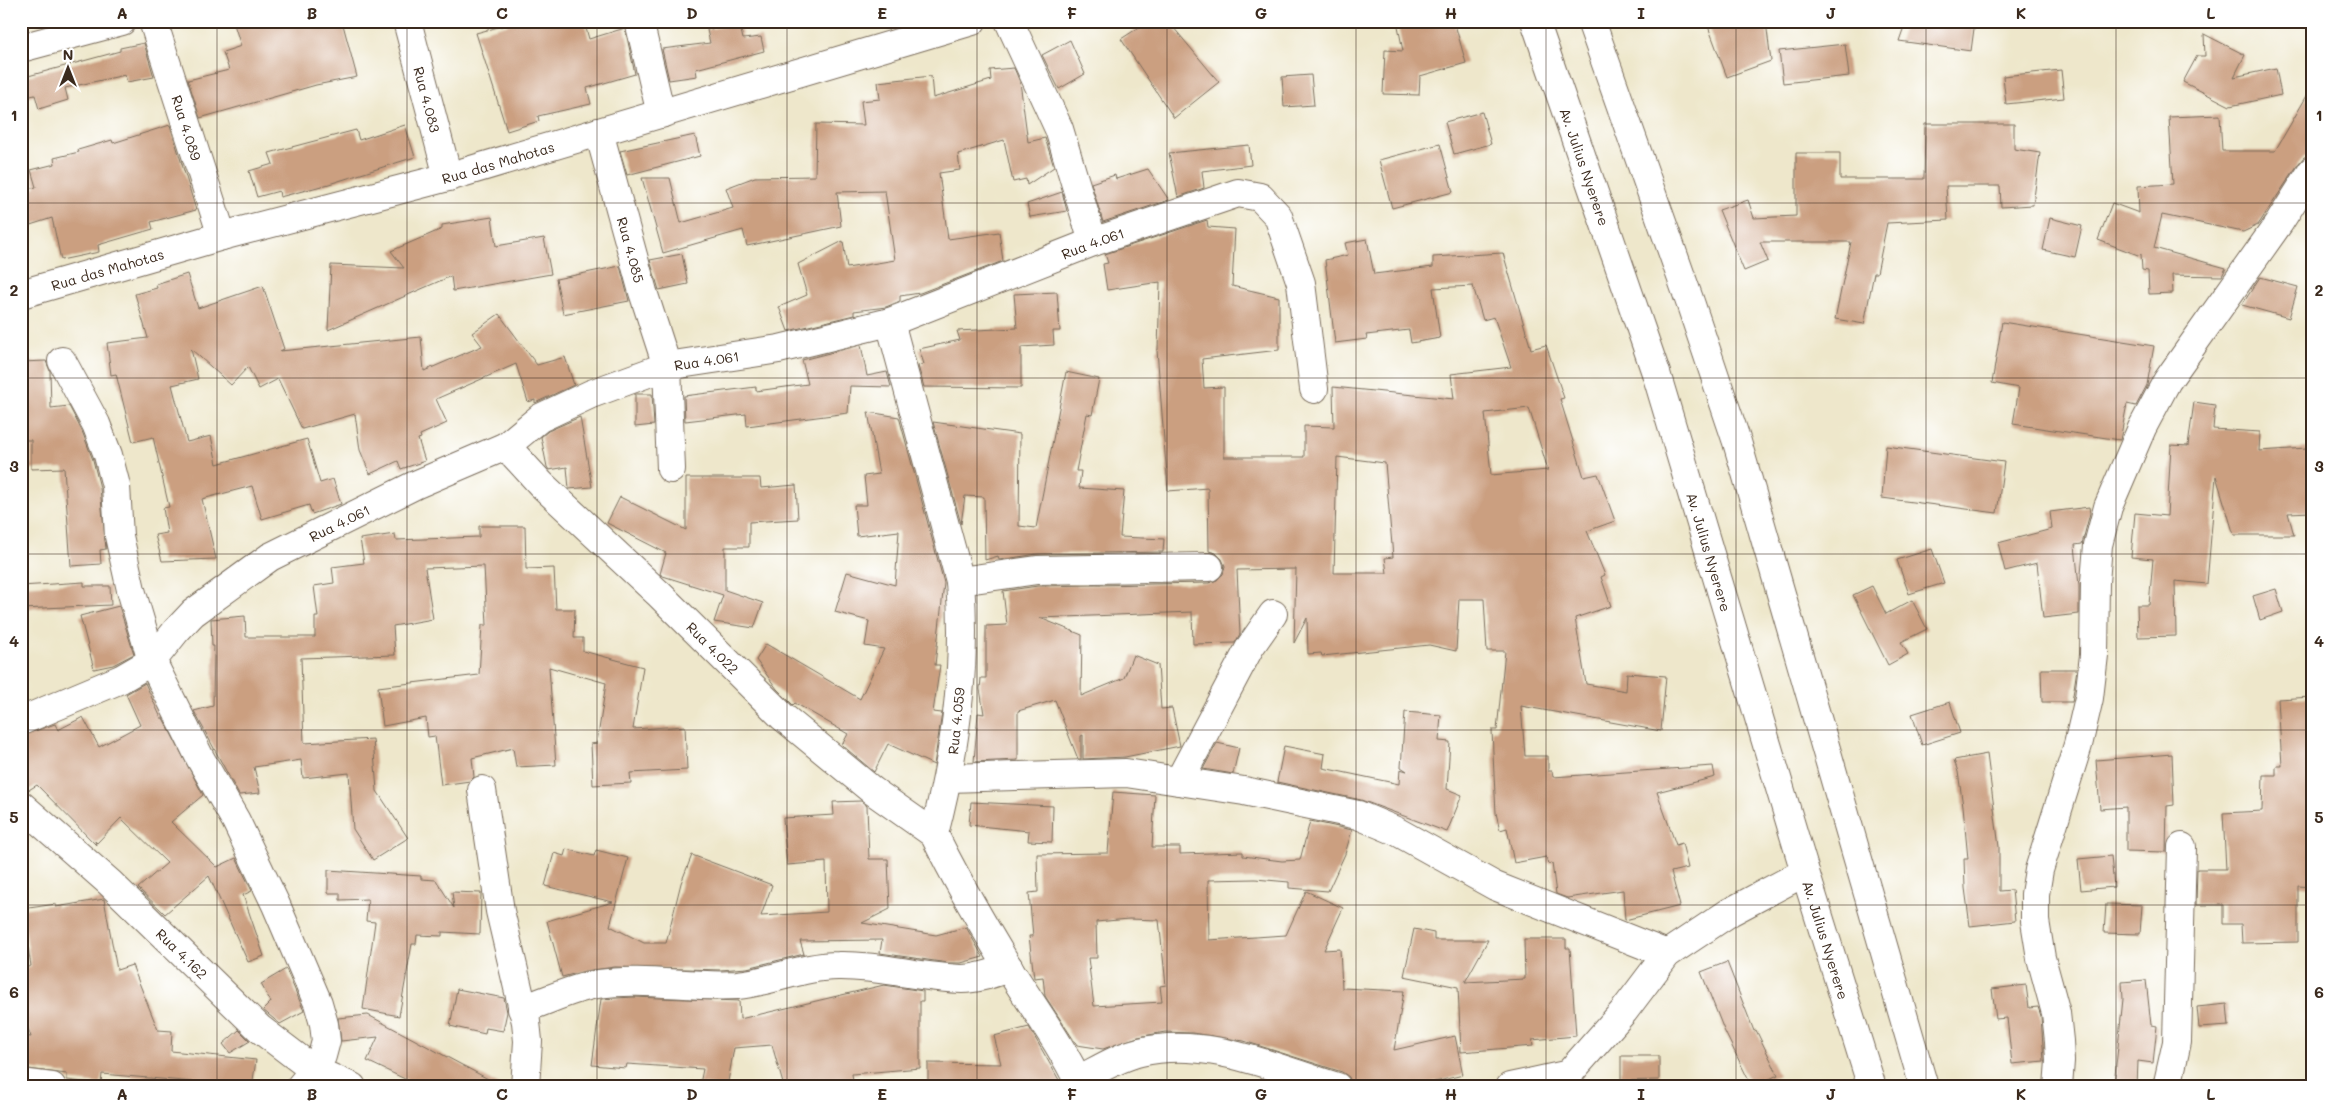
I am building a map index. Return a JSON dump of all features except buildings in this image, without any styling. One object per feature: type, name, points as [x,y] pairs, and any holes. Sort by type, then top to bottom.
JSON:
[{"type":"street","points":[[21,48],[122,21]]},
{"type":"street","name":"Rua 4.089","points":[[153,21],[222,236]]},
{"type":"street","name":"Rua 4.083","points":[[407,21],[448,177]]},
{"type":"street","points":[[639,21],[661,114]]},
{"type":"street","name":"Rua das Mahotas","points":[[21,294],[222,236],[448,177],[972,21]]},
{"type":"street","points":[[1009,21],[1060,129],[1093,242]]},
{"type":"street","name":"Av. Julius Nyerere","points":[[1535,21],[1656,373],[1805,872],[1872,1087]]},
{"type":"street","points":[[1591,21],[1737,442],[1924,1087]]},
{"type":"street","name":"Rua 4.085","points":[[600,132],[643,292],[667,366],[671,469]]},
{"type":"street","points":[[2058,1087],[2060,1061],[2056,1013],[2039,948],[2035,921],[2035,894],[2039,870],[2078,745],[2089,698],[2094,655],[2095,582],[2098,546],[2108,507],[2142,428],[2167,381],[2309,181]]},
{"type":"street","name":"Rua 4.061","points":[[21,721],[121,679],[152,661],[193,613],[270,558],[415,485],[506,446],[540,418],[591,394],[667,366],[779,349],[890,322],[1093,242],[1238,193],[1260,198],[1278,216],[1301,282],[1314,389]]},
{"type":"street","name":"Rua 4.059","points":[[890,322],[960,581],[963,621],[960,691],[948,778],[934,834]]},
{"type":"street","points":[[62,361],[96,424],[108,455],[116,486],[119,536],[131,590],[152,661],[200,758],[240,830],[276,904],[318,1004],[324,1024],[326,1041],[322,1056],[307,1078]]},
{"type":"street","name":"Rua 4.022","points":[[506,446],[541,484],[660,595],[783,717],[873,791],[934,834]]},
{"type":"street","points":[[960,581],[1037,570],[1209,568]]},
{"type":"street","points":[[1179,781],[1250,647],[1274,614]]},
{"type":"street","points":[[948,778],[1126,773],[1244,791],[1358,815],[1396,831],[1495,886],[1667,954]]},
{"type":"street","points":[[482,790],[500,911],[528,1041],[525,1087]]},
{"type":"street","name":"Rua 4.162","points":[[21,805],[110,882],[260,1029],[307,1078],[352,1087]]},
{"type":"street","points":[[934,834],[953,872],[1009,968],[1046,1023],[1080,1084],[1114,1061],[1138,1052],[1165,1047],[1182,1047],[1227,1053],[1337,1087]]},
{"type":"street","points":[[2167,1087],[2177,1042],[2182,847]]},
{"type":"street","points":[[1510,1087],[1564,1080],[1624,1011],[1667,954],[1730,912],[1805,872]]},
{"type":"street","points":[[522,1009],[597,984],[636,982],[706,986],[740,984],[806,970],[836,966],[870,967],[962,979],[986,976],[1009,968]]},
{"type":"street","points":[[21,1084],[52,1087]]}]
